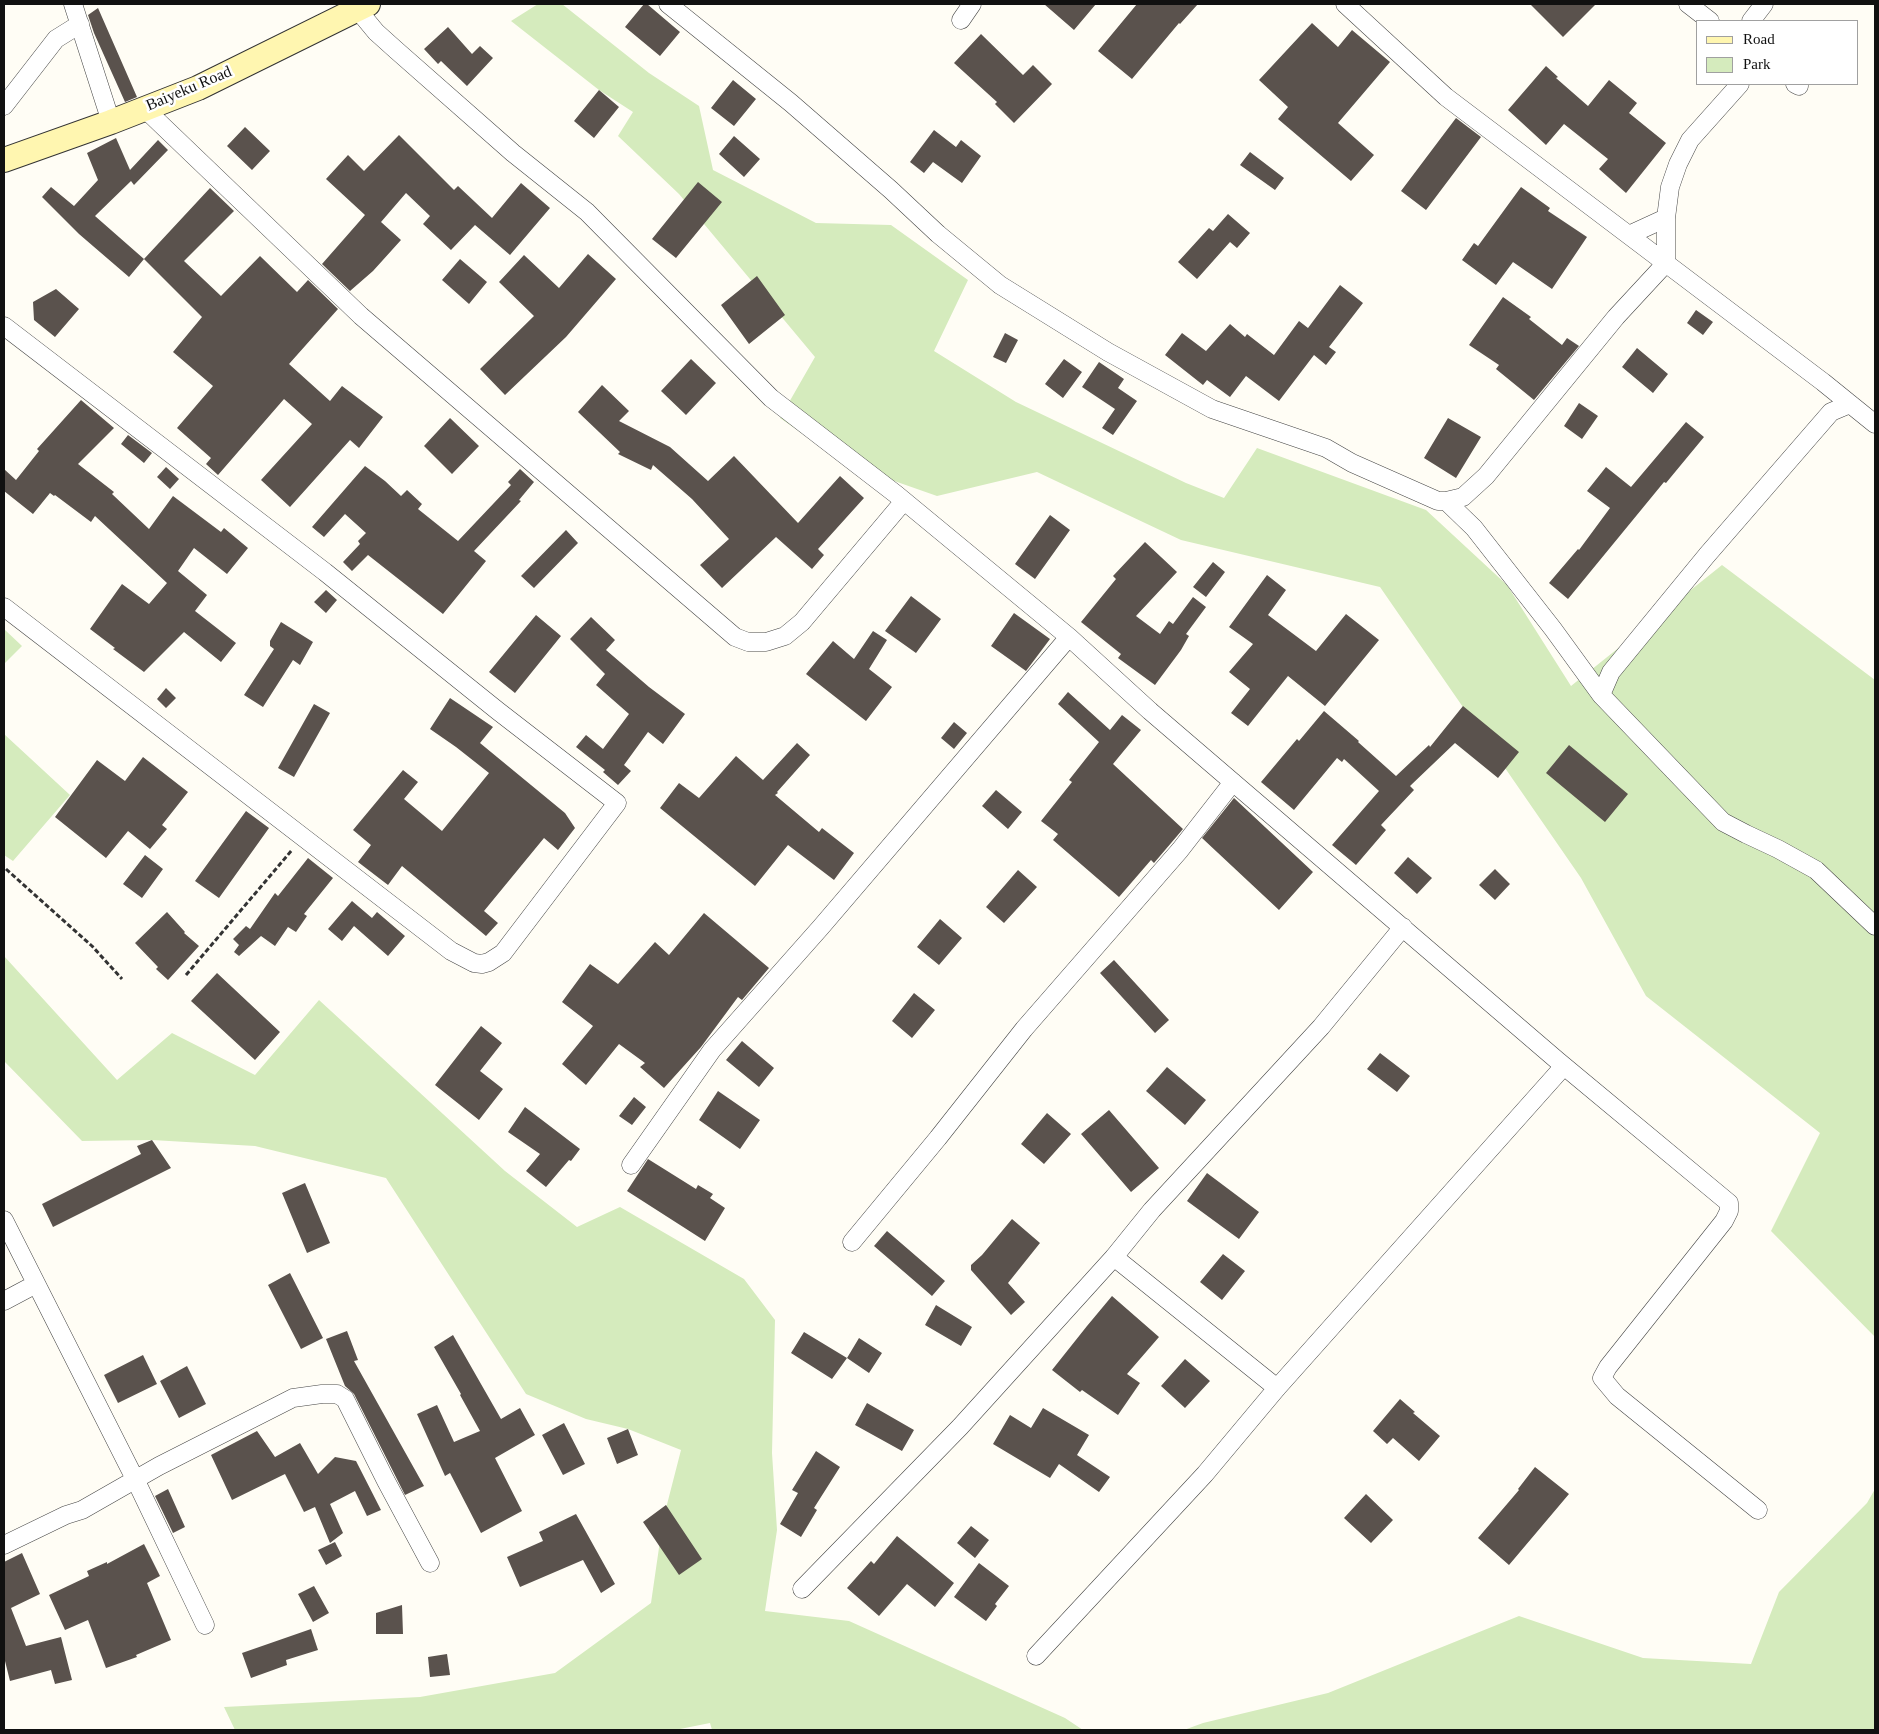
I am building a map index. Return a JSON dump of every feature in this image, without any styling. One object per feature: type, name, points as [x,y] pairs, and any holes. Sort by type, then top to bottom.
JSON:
[{"type":"main road","name":"Baiyeku Road","points":[[4,160],[111,122],[198,88],[363,6]]},
{"type":"street","points":[[73,4],[111,122]]},
{"type":"street","points":[[668,4],[791,103],[891,190],[956,250],[1000,285],[1108,352],[1212,409],[1326,448],[1352,463],[1438,501],[1463,497],[1486,476],[1616,317],[1666,263],[1666,218],[1670,188],[1678,164],[1690,140],[1739,85]]},
{"type":"street","points":[[961,20],[972,4]]},
{"type":"street","points":[[1345,4],[1446,97],[1823,382],[1875,424]]},
{"type":"street","points":[[1688,4],[1709,20]]},
{"type":"street","points":[[1752,20],[1764,4]]},
{"type":"street","points":[[363,6],[376,32],[513,153],[587,212],[771,398],[904,501],[1069,637],[1150,711],[1564,1066],[1729,1203],[1729,1211],[1724,1221],[1608,1367],[1602,1378],[1617,1396],[1758,1510]]},
{"type":"street","points":[[4,106],[56,39],[80,24]]},
{"type":"street","points":[[145,109],[361,316],[735,637],[748,642],[766,642],[785,636],[802,622],[904,501]]},
{"type":"street","points":[[1629,235],[1666,218]]},
{"type":"street","points":[[4,326],[325,572],[498,711],[617,803],[503,952],[489,962],[482,964],[474,963],[451,951],[4,607]]},
{"type":"street","points":[[1823,382],[1831,412]]},
{"type":"street","points":[[1601,695],[1611,672],[1831,412],[1850,404]]},
{"type":"street","points":[[1446,501],[1474,528],[1601,695],[1723,822],[1816,870],[1875,926]]},
{"type":"street","points":[[631,1165],[712,1050],[821,927],[1069,637]]},
{"type":"street","points":[[1588,678],[1611,672]]},
{"type":"street","points":[[852,1242],[938,1138],[1024,1029],[1180,850],[1233,782]]},
{"type":"street","points":[[802,1589],[960,1427],[1114,1257],[1152,1210],[1321,1027],[1403,927]]},
{"type":"street","points":[[1036,1656],[1205,1474],[1277,1388],[1564,1066]]},
{"type":"street","points":[[4,1220],[136,1481],[205,1625]]},
{"type":"street","points":[[1114,1257],[1277,1388]]},
{"type":"street","points":[[4,1301],[36,1284]]},
{"type":"street","points":[[4,1545],[66,1515],[82,1510],[136,1481],[159,1466],[293,1398],[336,1394],[345,1399],[386,1482],[430,1563]]},
{"type":"street","points":[[127,1464],[159,1466]]},
{"type":"path","points":[[186,975],[303,838]]},
{"type":"path","points":[[6,869],[92,946],[122,979]]},
{"type":"green space","points":[[538,4],[562,4],[649,73],[699,106],[713,170],[816,223],[891,225],[968,280],[934,351],[1016,402],[1186,483],[1224,498],[1257,448],[1426,510],[1507,585],[1571,686],[1722,565],[1875,680],[1875,1337],[1771,1231],[1820,1133],[1646,996],[1581,878],[1380,587],[1181,540],[1037,472],[937,496],[846,464],[780,418],[815,357],[679,194],[618,136],[633,112],[599,90],[511,21]]},
{"type":"green space","points":[[4,629],[22,646],[4,664]]},
{"type":"green space","points":[[4,734],[70,795],[13,861],[4,855]]},
{"type":"green space","points":[[4,956],[117,1080],[172,1033],[255,1075],[319,1000],[505,1171],[577,1227],[620,1207],[744,1279],[775,1320],[772,1453],[777,1530],[765,1611],[849,1621],[1065,1718],[1083,1730],[712,1730],[710,1723],[675,1730],[235,1730],[224,1707],[420,1697],[555,1673],[651,1603],[663,1520],[681,1450],[628,1429],[586,1419],[526,1394],[386,1178],[255,1146],[152,1140],[82,1141],[4,1061]]},
{"type":"green space","points":[[1875,1489],[1875,1730],[1184,1730],[1203,1723],[1328,1693],[1519,1616],[1643,1658],[1751,1664],[1779,1592],[1867,1503]]},
{"type":"building","points":[[644,4],[647,4],[680,32],[660,56],[625,27]]},
{"type":"building","points":[[1044,4],[1096,4],[1074,30]]},
{"type":"building","points":[[1137,4],[1198,4],[1179,23],[1132,79],[1098,51]]},
{"type":"building","points":[[1530,4],[1596,4],[1563,37]]},
{"type":"building","points":[[98,8],[137,97],[125,102],[94,33],[88,15]]},
{"type":"building","points":[[1312,23],[1338,47],[1352,30],[1390,62],[1338,123],[1374,155],[1351,181],[1278,119],[1288,107],[1259,80]]},
{"type":"building","points":[[448,27],[472,54],[480,46],[493,58],[467,86],[441,61],[438,64],[424,49]]},
{"type":"building","points":[[981,34],[1023,75],[1033,65],[1052,84],[1014,123],[995,104],[997,102],[954,63]]},
{"type":"building","points":[[1546,66],[1558,77],[1556,78],[1588,106],[1609,80],[1637,103],[1629,113],[1666,143],[1626,193],[1599,169],[1608,159],[1564,124],[1546,145],[1508,110]]},
{"type":"building","points":[[733,80],[756,99],[734,126],[711,108]]},
{"type":"building","points":[[599,90],[619,107],[594,138],[574,121]]},
{"type":"building","points":[[1456,118],[1481,137],[1426,210],[1401,191]]},
{"type":"building","points":[[245,127],[270,151],[252,170],[227,146]]},
{"type":"building","points":[[934,130],[956,147],[961,140],[981,156],[962,183],[933,162],[924,173],[910,162]]},
{"type":"building","points":[[399,135],[454,190],[458,186],[492,218],[521,183],[550,208],[510,255],[475,225],[451,250],[423,224],[430,216],[406,193],[381,222],[401,240],[373,271],[350,291],[322,264],[365,215],[326,179],[348,155],[364,171]]},
{"type":"building","points":[[734,136],[760,159],[744,177],[719,154]]},
{"type":"building","points":[[116,138],[130,170],[158,140],[168,150],[134,185],[131,181],[95,216],[144,259],[129,277],[79,234],[42,197],[51,187],[74,206],[98,180],[87,153]]},
{"type":"building","points":[[1250,152],[1284,178],[1275,190],[1240,165]]},
{"type":"building","points":[[698,182],[722,202],[676,258],[652,239]]},
{"type":"building","points":[[1521,187],[1550,208],[1548,211],[1587,237],[1552,289],[1513,262],[1496,285],[1462,260],[1474,243],[1478,246]]},
{"type":"building","points":[[210,188],[234,211],[184,261],[221,296],[260,256],[297,292],[308,280],[338,309],[289,364],[330,401],[342,386],[383,417],[359,448],[350,440],[290,507],[261,480],[312,424],[284,399],[218,475],[206,464],[211,458],[177,428],[213,386],[173,352],[202,317],[144,259]]},
{"type":"building","points":[[1228,214],[1250,233],[1237,248],[1230,242],[1197,279],[1178,262],[1209,228],[1213,231]]},
{"type":"building","points":[[588,254],[616,279],[566,337],[505,395],[480,369],[534,316],[499,282],[524,255],[559,288]]},
{"type":"building","points":[[460,259],[487,282],[469,304],[442,280]]},
{"type":"building","points":[[757,276],[785,315],[749,344],[721,305]]},
{"type":"building","points":[[1340,285],[1363,303],[1329,347],[1336,352],[1326,365],[1314,355],[1279,401],[1246,376],[1230,397],[1207,380],[1203,385],[1165,355],[1182,333],[1206,351],[1230,324],[1245,337],[1247,334],[1274,355],[1299,321],[1308,328]]},
{"type":"building","points":[[56,289],[79,309],[55,337],[34,320],[33,302]]},
{"type":"building","points":[[1503,297],[1531,317],[1529,319],[1562,345],[1567,338],[1579,346],[1534,400],[1496,369],[1499,365],[1469,345]]},
{"type":"building","points":[[1696,310],[1713,322],[1703,335],[1687,323]]},
{"type":"building","points":[[1005,333],[1018,340],[1006,363],[993,357]]},
{"type":"building","points":[[1637,348],[1668,374],[1653,393],[1622,367]]},
{"type":"building","points":[[691,359],[716,383],[686,415],[661,391]]},
{"type":"building","points":[[1064,359],[1082,372],[1063,398],[1045,384]]},
{"type":"building","points":[[1099,362],[1124,379],[1118,388],[1137,401],[1113,435],[1102,428],[1115,409],[1082,387]]},
{"type":"building","points":[[602,385],[629,411],[619,421],[670,447],[708,481],[734,456],[798,523],[840,476],[864,498],[818,549],[824,555],[812,569],[776,537],[722,588],[700,565],[729,539],[692,499],[653,465],[651,470],[618,454],[620,452],[578,412]]},
{"type":"building","points":[[81,400],[114,428],[78,464],[114,492],[112,494],[149,529],[173,496],[221,532],[224,528],[248,548],[227,574],[194,548],[178,571],[207,595],[195,611],[236,643],[221,662],[184,632],[144,672],[113,649],[115,648],[90,629],[122,584],[149,604],[167,583],[95,516],[91,522],[50,493],[33,514],[4,491],[4,469],[16,480],[39,451],[37,449]]},
{"type":"building","points":[[1579,403],[1598,416],[1582,439],[1564,426]]},
{"type":"building","points":[[450,418],[479,446],[452,474],[424,446]]},
{"type":"building","points":[[1448,418],[1481,437],[1456,478],[1424,458]]},
{"type":"building","points":[[1686,422],[1704,437],[1666,483],[1664,482],[1568,599],[1549,583],[1579,550],[1610,508],[1587,491],[1606,467],[1631,487]]},
{"type":"building","points":[[128,435],[152,453],[144,463],[121,444]]},
{"type":"building","points":[[365,466],[401,496],[407,490],[422,504],[418,509],[458,541],[511,485],[508,482],[520,469],[534,482],[519,500],[521,501],[474,551],[486,561],[443,614],[368,555],[352,571],[343,562],[360,544],[358,541],[366,533],[345,514],[324,537],[312,527]]},
{"type":"building","points":[[166,467],[179,479],[170,489],[157,477]]},
{"type":"building","points":[[1050,515],[1070,530],[1035,579],[1015,564]]},
{"type":"building","points":[[566,530],[578,543],[534,588],[521,576]]},
{"type":"building","points":[[1145,542],[1177,572],[1136,616],[1160,634],[1169,621],[1173,624],[1193,597],[1206,607],[1186,634],[1189,636],[1181,650],[1155,685],[1118,658],[1121,654],[1081,622],[1116,579],[1113,576]]},
{"type":"building","points":[[1213,562],[1225,572],[1206,597],[1193,587]]},
{"type":"building","points":[[1267,575],[1286,590],[1268,615],[1316,651],[1346,614],[1379,640],[1325,706],[1288,676],[1248,726],[1231,713],[1250,689],[1229,672],[1253,644],[1229,627]]},
{"type":"building","points":[[326,590],[337,600],[326,613],[314,602]]},
{"type":"building","points":[[911,596],[941,619],[916,653],[885,631]]},
{"type":"building","points":[[1014,613],[1050,639],[1026,671],[991,646]]},
{"type":"building","points":[[536,615],[561,636],[515,693],[489,672]]},
{"type":"building","points":[[591,617],[615,640],[606,650],[649,687],[685,714],[663,744],[648,732],[624,765],[631,771],[618,785],[603,772],[605,770],[576,747],[586,735],[603,749],[629,714],[596,685],[605,674],[570,639]]},
{"type":"building","points":[[281,622],[313,642],[300,665],[293,660],[263,707],[244,695],[274,649],[270,646],[270,641]]},
{"type":"building","points":[[873,631],[887,640],[869,669],[892,687],[866,721],[806,674],[833,641],[854,659]]},
{"type":"building","points":[[166,688],[176,698],[166,708],[157,699]]},
{"type":"building","points":[[1068,692],[1110,730],[1122,715],[1141,730],[1113,764],[1183,829],[1154,863],[1151,860],[1119,897],[1053,840],[1058,834],[1041,821],[1072,782],[1069,780],[1099,742],[1058,704]]},
{"type":"building","points":[[450,698],[493,727],[480,743],[565,813],[575,828],[558,850],[544,838],[484,911],[498,923],[486,936],[402,866],[388,885],[358,862],[371,845],[353,830],[403,770],[418,782],[404,799],[442,831],[489,773],[430,729]]},
{"type":"building","points":[[314,704],[330,713],[294,777],[278,768]]},
{"type":"building","points":[[1463,706],[1519,752],[1498,778],[1455,743],[1410,786],[1414,790],[1381,825],[1386,830],[1356,865],[1332,845],[1379,791],[1344,759],[1342,762],[1337,758],[1294,810],[1261,782],[1297,739],[1299,741],[1324,711],[1396,776],[1429,745],[1430,747]]},
{"type":"building","points":[[954,722],[967,733],[954,749],[941,738]]},
{"type":"building","points":[[797,743],[810,755],[775,795],[819,832],[822,828],[854,853],[834,880],[788,845],[755,886],[660,808],[679,783],[699,798],[736,756],[763,780]]},
{"type":"building","points":[[1569,745],[1628,794],[1605,822],[1546,773]]},
{"type":"building","points":[[143,757],[188,792],[162,825],[167,829],[150,849],[128,831],[106,858],[55,817],[97,760],[125,781]]},
{"type":"building","points":[[996,790],[1022,812],[1008,829],[982,806]]},
{"type":"building","points":[[1234,798],[1313,872],[1279,910],[1202,838]]},
{"type":"building","points":[[246,811],[269,828],[219,898],[195,881]]},
{"type":"building","points":[[145,855],[163,869],[142,898],[123,884]]},
{"type":"building","points":[[1408,857],[1432,878],[1417,894],[1394,873]]},
{"type":"building","points":[[308,858],[333,878],[304,914],[307,916],[296,932],[288,927],[275,946],[261,936],[239,956],[234,952],[239,945],[233,939],[246,926],[250,929],[275,893],[278,896]]},
{"type":"building","points":[[1495,869],[1510,884],[1495,900],[1479,885]]},
{"type":"building","points":[[1018,870],[1037,887],[1004,923],[986,907]]},
{"type":"building","points":[[352,901],[372,918],[377,912],[405,936],[388,956],[354,926],[342,941],[328,929]]},
{"type":"building","points":[[167,912],[184,933],[199,946],[168,980],[156,969],[158,967],[135,943]]},
{"type":"building","points":[[704,913],[769,968],[742,1000],[738,997],[701,1047],[664,1088],[640,1067],[645,1063],[619,1044],[586,1085],[562,1064],[593,1026],[562,1002],[590,964],[618,984],[655,942],[669,955]]},
{"type":"building","points":[[940,919],[962,938],[939,965],[917,947]]},
{"type":"building","points":[[1114,960],[1169,1020],[1155,1033],[1100,973]]},
{"type":"building","points":[[217,973],[280,1032],[255,1060],[191,1001]]},
{"type":"building","points":[[914,993],[935,1010],[912,1038],[892,1021]]},
{"type":"building","points":[[481,1026],[502,1043],[480,1071],[503,1089],[479,1120],[435,1085]]},
{"type":"building","points":[[742,1041],[774,1068],[759,1087],[726,1060]]},
{"type":"building","points":[[1380,1053],[1410,1076],[1397,1092],[1367,1069]]},
{"type":"building","points":[[1167,1067],[1206,1100],[1185,1125],[1146,1091]]},
{"type":"building","points":[[718,1091],[760,1120],[740,1149],[699,1120]]},
{"type":"building","points":[[634,1097],[646,1107],[632,1125],[619,1116]]},
{"type":"building","points":[[525,1107],[580,1149],[546,1187],[526,1171],[540,1154],[508,1132]]},
{"type":"building","points":[[1109,1110],[1159,1168],[1131,1192],[1081,1134]]},
{"type":"building","points":[[1047,1113],[1071,1134],[1044,1164],[1021,1144]]},
{"type":"building","points":[[152,1140],[171,1168],[53,1227],[42,1204],[141,1154],[137,1146]]},
{"type":"building","points":[[648,1159],[696,1189],[698,1185],[713,1194],[710,1198],[725,1208],[705,1241],[627,1191]]},
{"type":"building","points":[[1207,1173],[1259,1212],[1239,1239],[1187,1201]]},
{"type":"building","points":[[305,1183],[330,1243],[307,1253],[282,1193]]},
{"type":"building","points":[[1012,1219],[1040,1243],[1008,1283],[1025,1302],[1011,1315],[971,1270],[971,1265],[982,1255]]},
{"type":"building","points":[[887,1231],[945,1281],[932,1296],[874,1246]]},
{"type":"building","points":[[1223,1254],[1245,1271],[1222,1300],[1200,1282]]},
{"type":"building","points":[[290,1273],[323,1338],[301,1349],[268,1285]]},
{"type":"building","points":[[1112,1296],[1159,1337],[1127,1374],[1140,1383],[1118,1415],[1082,1390],[1080,1392],[1052,1370]]},
{"type":"building","points":[[936,1305],[972,1327],[961,1346],[925,1325]]},
{"type":"building","points":[[347,1331],[358,1360],[354,1361],[424,1486],[405,1495],[354,1394],[345,1386],[326,1339]]},
{"type":"building","points":[[804,1332],[847,1358],[832,1379],[791,1353]]},
{"type":"building","points":[[453,1335],[501,1419],[520,1408],[535,1435],[495,1458],[522,1511],[481,1533],[450,1473],[445,1476],[417,1414],[437,1405],[454,1442],[480,1431],[434,1347]]},
{"type":"building","points":[[859,1338],[882,1353],[869,1373],[847,1358]]},
{"type":"building","points":[[143,1355],[157,1384],[118,1403],[104,1375]]},
{"type":"building","points":[[1185,1359],[1210,1381],[1185,1408],[1161,1386]]},
{"type":"building","points":[[187,1366],[206,1404],[179,1418],[160,1381]]},
{"type":"building","points":[[1400,1399],[1440,1436],[1419,1461],[1393,1438],[1387,1444],[1373,1431]]},
{"type":"building","points":[[867,1403],[914,1430],[902,1451],[855,1425]]},
{"type":"building","points":[[1043,1408],[1089,1435],[1077,1455],[1110,1477],[1099,1492],[1059,1464],[1050,1478],[993,1444],[1010,1415],[1031,1428]]},
{"type":"building","points":[[564,1423],[585,1464],[563,1475],[542,1435]]},
{"type":"building","points":[[628,1429],[638,1455],[617,1464],[607,1438]]},
{"type":"building","points":[[257,1431],[275,1457],[300,1443],[318,1474],[335,1457],[356,1461],[381,1510],[367,1516],[355,1491],[330,1504],[343,1533],[330,1543],[315,1507],[304,1512],[285,1474],[232,1500],[211,1455]]},
{"type":"building","points":[[816,1451],[840,1467],[814,1508],[817,1510],[801,1537],[780,1524],[798,1493],[792,1490]]},
{"type":"building","points":[[1535,1467],[1569,1494],[1509,1565],[1478,1538],[1519,1490]]},
{"type":"building","points":[[168,1489],[185,1527],[173,1533],[155,1496]]},
{"type":"building","points":[[1366,1494],[1393,1520],[1371,1543],[1344,1518]]},
{"type":"building","points":[[666,1505],[702,1559],[679,1575],[643,1522]]},
{"type":"building","points":[[576,1514],[615,1584],[601,1593],[583,1560],[520,1587],[507,1557],[543,1541],[539,1532]]},
{"type":"building","points":[[971,1526],[989,1540],[975,1558],[957,1543]]},
{"type":"building","points":[[897,1536],[954,1583],[935,1607],[907,1584],[879,1616],[847,1588],[871,1561],[874,1564]]},
{"type":"building","points":[[335,1542],[342,1556],[326,1565],[318,1550]]},
{"type":"building","points":[[144,1544],[160,1576],[147,1583],[171,1640],[136,1655],[137,1657],[106,1668],[88,1620],[65,1630],[49,1595],[89,1576],[87,1571],[107,1562],[107,1564]]},
{"type":"building","points":[[22,1553],[40,1594],[11,1608],[26,1646],[61,1637],[72,1680],[55,1684],[51,1670],[10,1681],[4,1657],[4,1562]]},
{"type":"building","points":[[979,1563],[1009,1586],[995,1604],[997,1606],[986,1621],[954,1597]]},
{"type":"building","points":[[314,1586],[329,1613],[313,1622],[298,1594]]},
{"type":"building","points":[[402,1605],[403,1634],[376,1634],[376,1613]]},
{"type":"building","points":[[311,1629],[318,1650],[286,1660],[287,1665],[251,1678],[242,1653]]},
{"type":"building","points":[[447,1654],[450,1675],[430,1677],[428,1657]]}]
